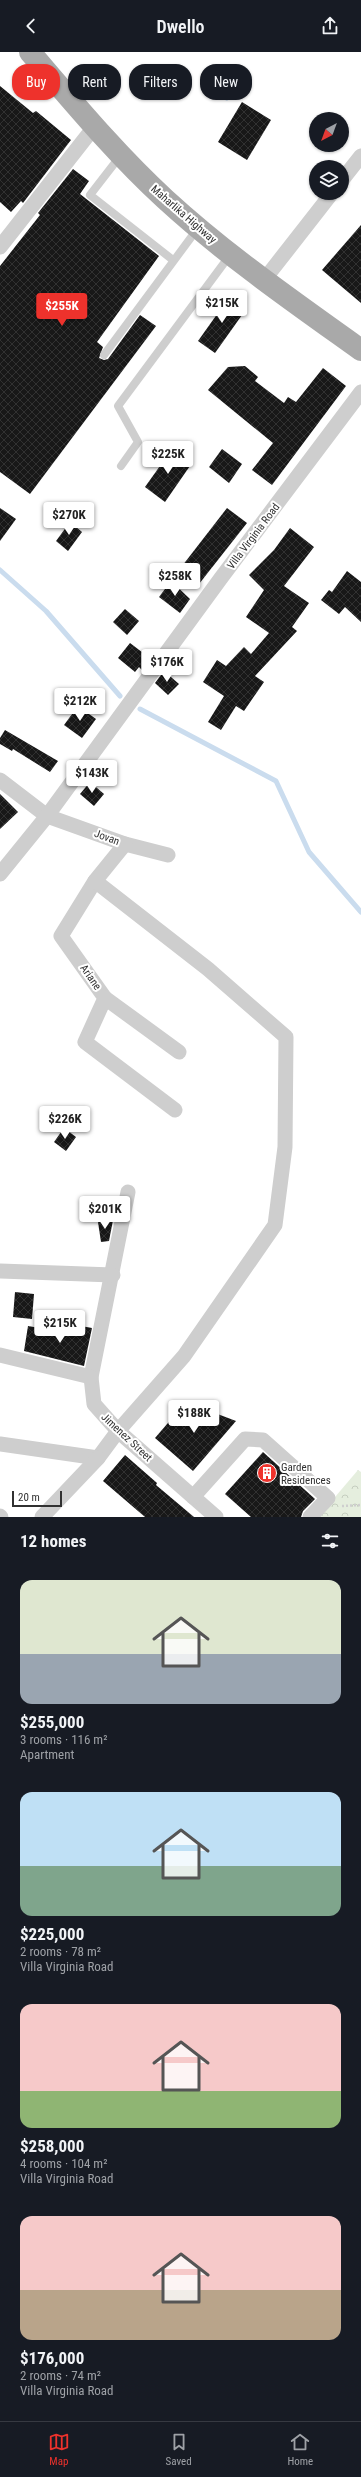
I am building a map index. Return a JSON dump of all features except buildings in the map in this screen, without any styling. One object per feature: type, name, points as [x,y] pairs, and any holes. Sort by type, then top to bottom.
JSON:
[{"type":"main road","name":"Maharlika Highway","points":[[30,52],[121,155],[165,198],[198,227],[264,280],[361,350]]},
{"type":"street","points":[[0,247],[95,126]]},
{"type":"street","points":[[349,171],[361,156]]},
{"type":"street","points":[[264,280],[327,200]]},
{"type":"street","name":"Villa Virginia Road","points":[[0,874],[47,816],[221,578],[361,392]]},
{"type":"street","name":"Jovan","points":[[0,780],[47,816],[125,844],[168,855]]},
{"type":"street","name":"Ariane","points":[[125,844],[95,881],[61,936],[105,998],[85,1042],[175,1110]]},
{"type":"street","points":[[42,1517],[98,1458],[118,1431],[184,1356],[275,1225],[285,1147],[286,1037],[208,969],[95,881]]},
{"type":"street","points":[[105,998],[179,1052]]},
{"type":"street","name":"Jimenez Street","points":[[128,1192],[113,1275],[91,1377],[94,1404],[118,1431],[193,1497],[208,1515]]},
{"type":"street","points":[[0,1271],[113,1275]]},
{"type":"street","points":[[0,1355],[91,1377]]},
{"type":"street","points":[[193,1497],[245,1439],[263,1440],[328,1498],[310,1517]]},
{"type":"street","points":[[0,1444],[98,1458]]},
{"type":"lane","points":[[121,155],[90,195],[173,260]]},
{"type":"lane","points":[[104,354],[198,227]]},
{"type":"lane","points":[[120,466],[138,442],[118,406],[231,254]]},
{"type":"green space","points":[[358,1470],[361,1472],[361,1517],[318,1517]]},
{"type":"waterway","points":[[0,570],[46,611],[120,696]]},
{"type":"waterway","points":[[140,709],[276,781],[309,852],[361,912]]},
{"type":"place","name":"Garden Residences","points":[[267,1473]]}]
